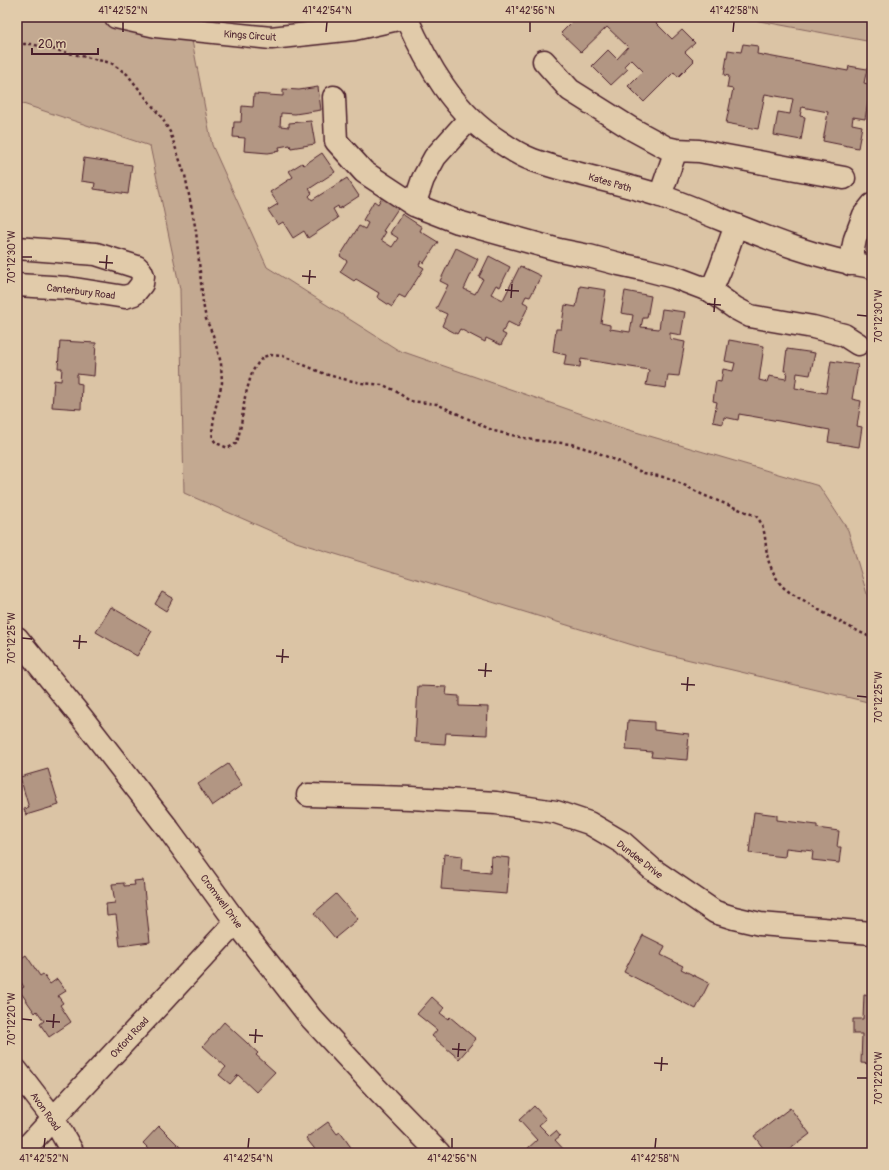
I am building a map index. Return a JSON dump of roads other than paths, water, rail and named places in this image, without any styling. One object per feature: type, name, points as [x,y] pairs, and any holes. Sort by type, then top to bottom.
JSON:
[{"type":"street","name":"Kings Circuit","points":[[117,17],[156,26],[271,38],[354,29],[407,17]]},
{"type":"street","name":"Kates Path","points":[[407,17],[420,49],[445,88],[470,118],[498,141],[532,160],[660,196],[803,251],[850,264],[872,267]]},
{"type":"street","points":[[544,60],[570,90],[632,129],[667,148],[699,151],[844,178]]},
{"type":"street","points":[[334,97],[336,141],[364,172],[414,205],[472,226],[559,250],[674,277],[711,291],[735,308],[750,316],[813,327],[844,335],[858,344]]},
{"type":"street","points":[[414,205],[423,179],[435,157],[470,118]]},
{"type":"street","points":[[660,196],[676,150]]},
{"type":"street","points":[[850,264],[864,215],[872,205]]},
{"type":"street","points":[[711,291],[736,225]]},
{"type":"street","name":"Canterbury Road","points":[[17,248],[96,254],[137,267],[143,276],[140,288],[134,294],[125,297],[68,288],[17,285]]},
{"type":"street","name":"Cromwell Drive","points":[[17,638],[82,718],[169,830],[236,922],[311,1018],[439,1153]]},
{"type":"street","name":"Dundee Drive","points":[[308,795],[412,798],[496,803],[556,812],[588,823],[623,843],[652,869],[715,912],[760,924],[872,933]]},
{"type":"street","name":"Oxford Road","points":[[21,1153],[236,922]]},
{"type":"street","name":"Avon Road","points":[[17,1071],[53,1118],[73,1153]]}]
